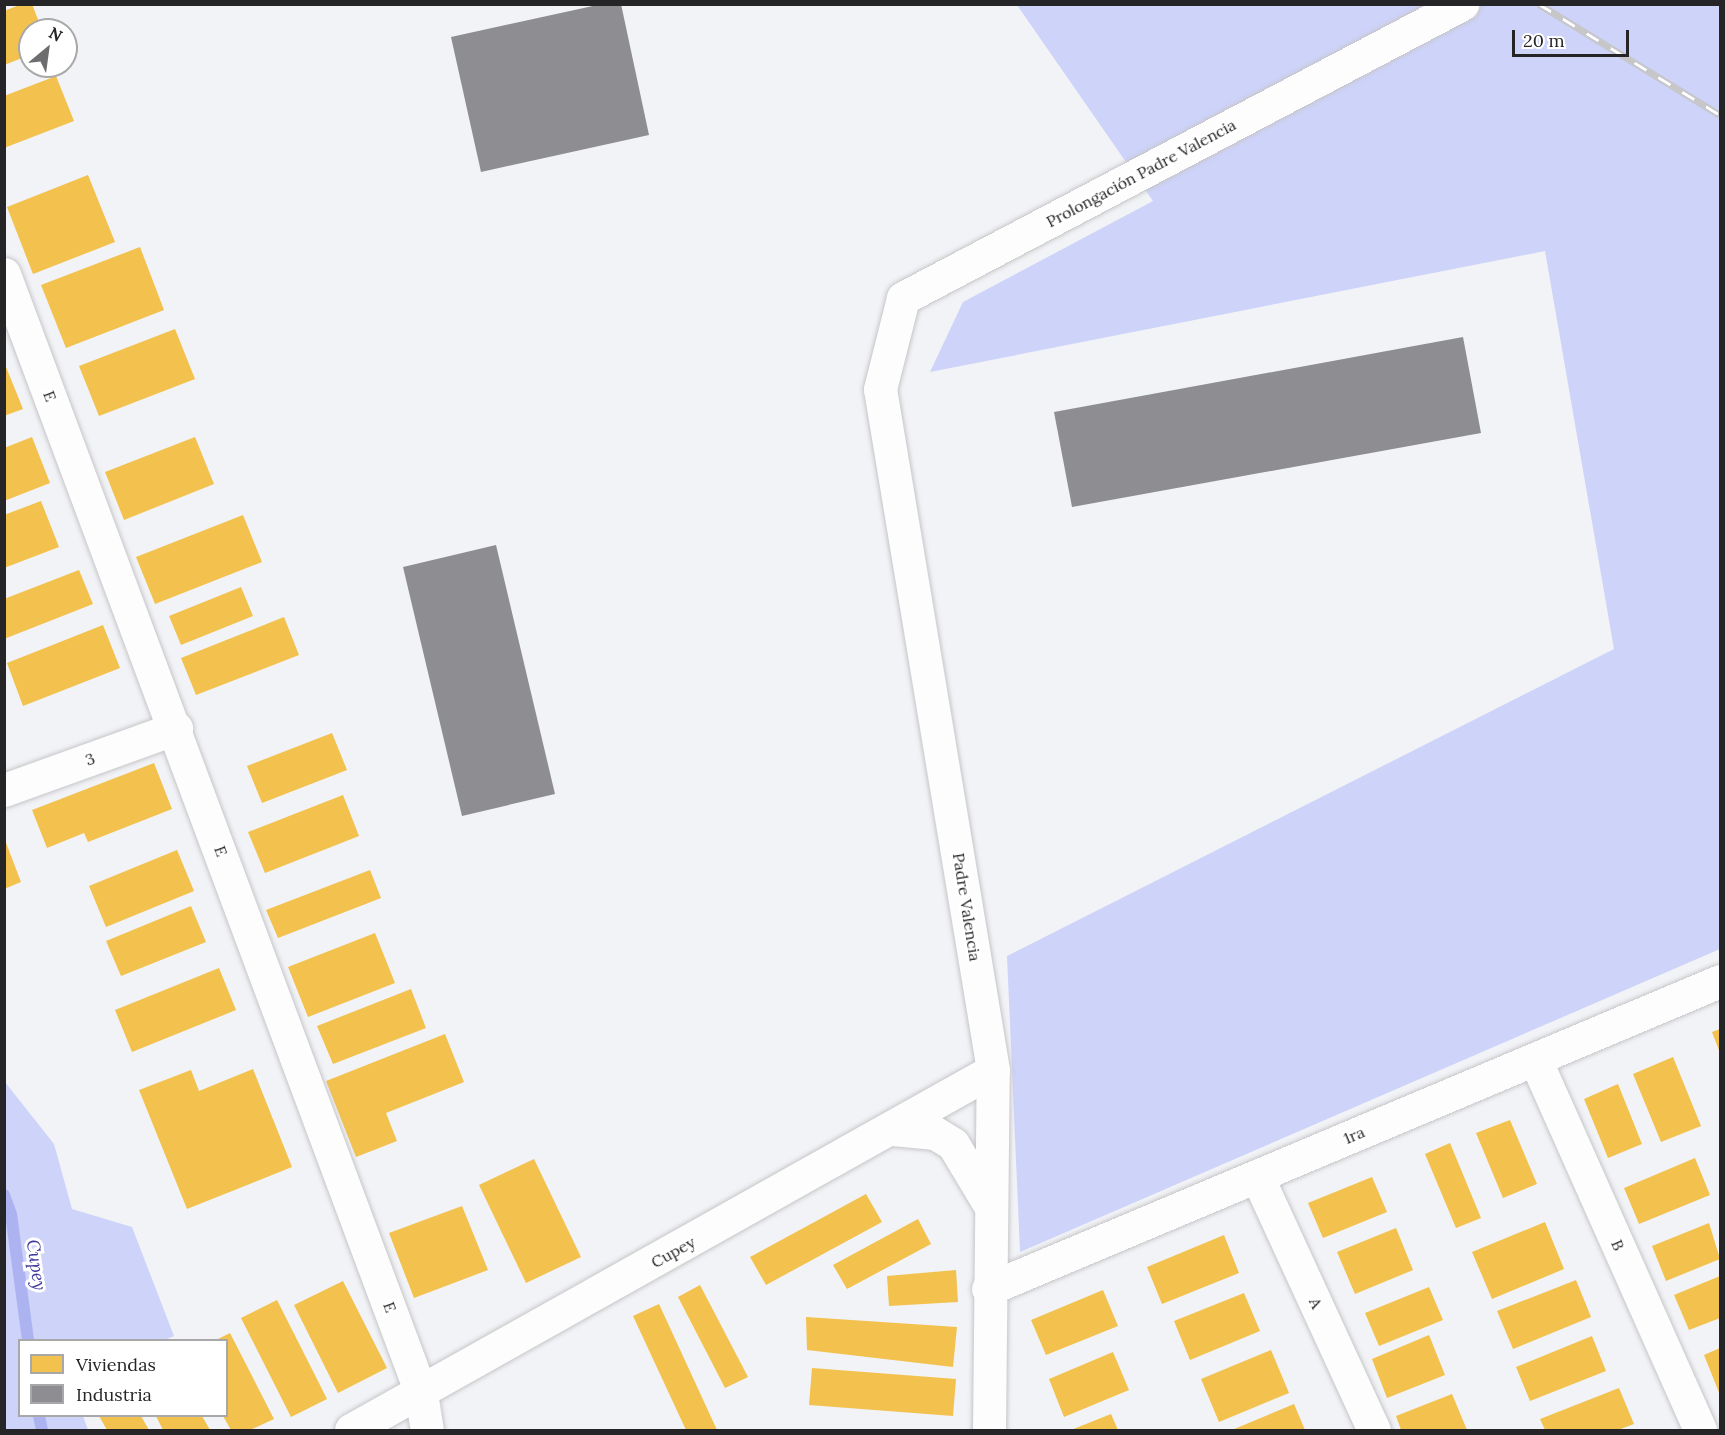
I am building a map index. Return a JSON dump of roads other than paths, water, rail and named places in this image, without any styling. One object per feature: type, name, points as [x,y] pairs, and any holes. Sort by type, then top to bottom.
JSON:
[{"type":"street","name":"Prolongación Padre Valencia","points":[[880,389],[903,298],[1462,4]]},
{"type":"street","name":"E","points":[[4,274],[176,728],[421,1393],[427,1431]]},
{"type":"street","name":"Padre Valencia","points":[[880,389],[993,1070],[988,1289],[989,1431]]},
{"type":"street","name":"3","points":[[4,790],[176,728]]},
{"type":"street","name":"1ra","points":[[988,1289],[1720,981]]},
{"type":"street","name":"B","points":[[1535,1059],[1700,1431]]},
{"type":"street","name":"Cupey","points":[[351,1431],[893,1129],[993,1070]]},
{"type":"street","points":[[893,1129],[935,1133],[953,1144],[990,1206]]},
{"type":"street","name":"A","points":[[1257,1176],[1374,1431]]},
{"type":"waterway","name":"Cupey","points":[[4,1195],[11,1214],[28,1339]]},
{"type":"waterway","name":"Cupey","points":[[39,1417],[42,1430]]},
{"type":"railway","points":[[1539,4],[1720,115]]}]
